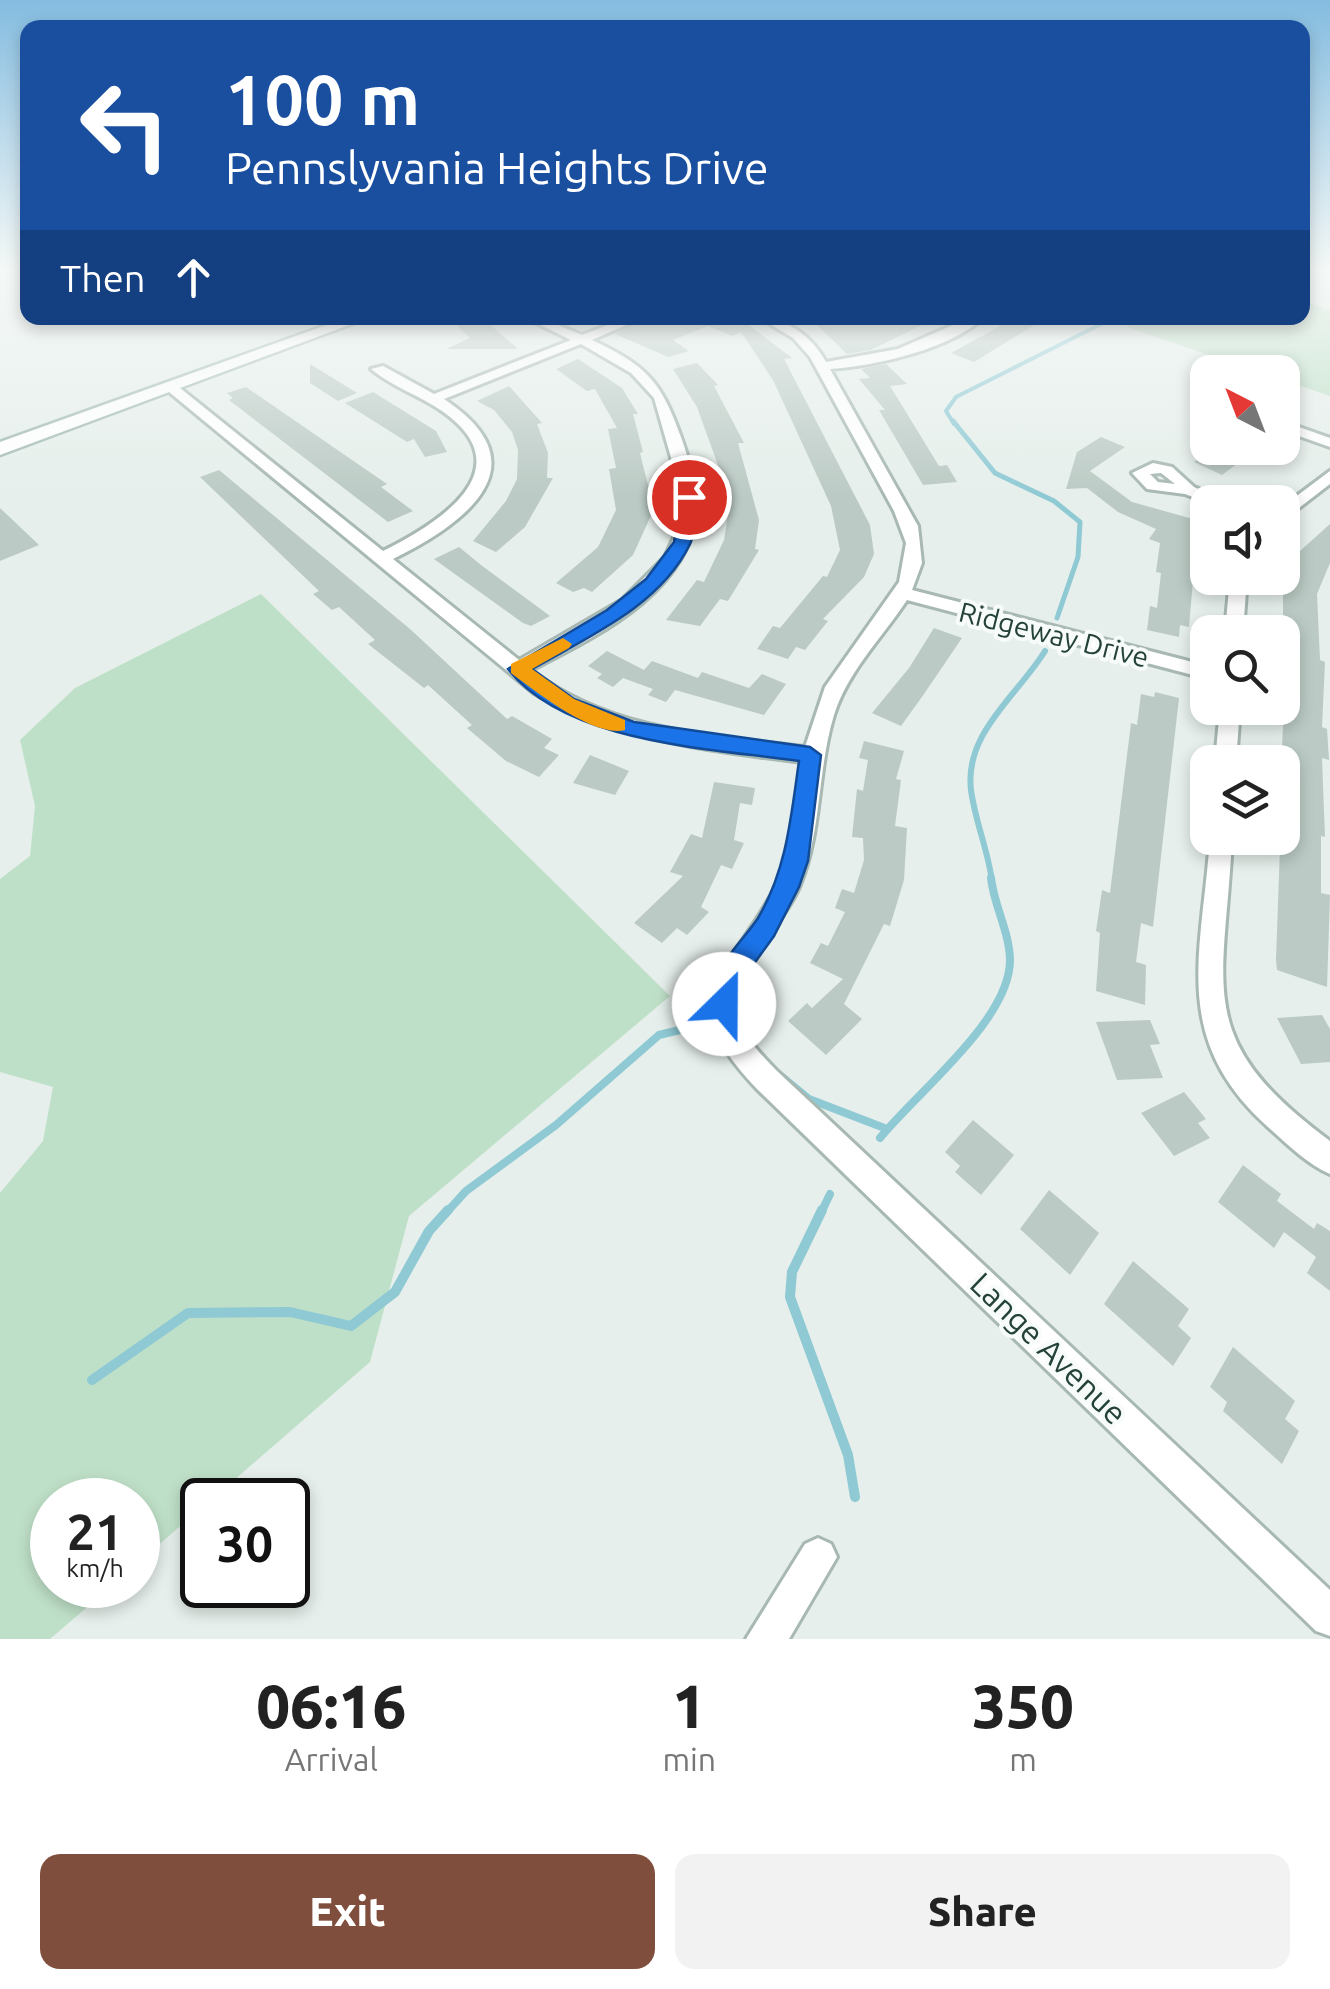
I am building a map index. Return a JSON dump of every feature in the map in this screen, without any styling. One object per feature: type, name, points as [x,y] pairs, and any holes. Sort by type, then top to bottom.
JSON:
[{"type":"street","points":[[0,449],[290,343]]},
{"type":"street","points":[[430,400],[571,343]]},
{"type":"street","points":[[518,669],[637,598],[671,560],[687,528],[689,497],[661,398],[640,372],[587,343]]},
{"type":"street","points":[[804,343],[822,366],[908,524],[913,556],[901,593]]},
{"type":"street","points":[[822,366],[864,364],[910,353],[928,343]]},
{"type":"street","points":[[378,369],[460,418],[477,436],[485,455],[481,480],[448,520],[381,558]]},
{"type":"street","points":[[170,387],[518,669],[567,704],[614,724],[810,755]]},
{"type":"street","points":[[1300,431],[1330,442]]},
{"type":"street","points":[[1300,501],[1330,476]]},
{"type":"street","name":"Ridgeway Drive","points":[[901,593],[1190,668]]},
{"type":"street","name":"Lange Avenue","points":[[901,593],[836,684],[810,755],[796,861],[787,887],[726,987],[729,1032],[767,1080],[1330,1617]]},
{"type":"street","points":[[1221,855],[1211,1004],[1217,1030],[1250,1088],[1272,1113],[1330,1159]]},
{"type":"street","points":[[766,1639],[818,1557]]},
{"type":"green space","points":[[1175,343],[1330,343],[1330,396],[1300,386],[1300,355],[1209,355]]},
{"type":"green space","points":[[261,594],[670,996],[409,1216],[370,1362],[236,1478],[180,1478],[180,1526],[160,1544],[160,1478],[30,1478],[30,1608],[86,1608],[50,1639],[0,1639],[0,1193],[43,1141],[53,1087],[0,1072],[0,879],[30,856],[35,806],[20,740],[75,688]]},
{"type":"building","points":[[458,343],[512,343],[518,349],[446,349]]},
{"type":"building","points":[[637,343],[678,343],[689,351],[668,357]]},
{"type":"building","points":[[749,343],[773,343],[792,358],[784,359],[870,525],[874,554],[864,577],[823,619],[828,621],[805,650],[796,647],[788,659],[757,649],[773,626],[780,628],[823,576],[827,577],[840,550],[831,506],[773,380]]},
{"type":"building","points":[[836,343],[884,343],[871,350],[847,354]]},
{"type":"building","points":[[968,343],[1004,343],[974,362],[951,353]]},
{"type":"building","points":[[578,359],[622,388],[638,414],[633,414],[654,509],[633,555],[592,592],[584,588],[573,592],[556,583],[598,547],[616,510],[609,469],[616,468],[608,429],[617,428],[595,389],[587,391],[556,369]]},
{"type":"building","points":[[697,363],[718,385],[714,386],[744,443],[738,443],[759,520],[755,549],[759,550],[728,601],[720,599],[700,626],[666,620],[697,580],[704,582],[724,540],[730,502],[724,502],[723,479],[697,407],[673,369]]},
{"type":"building","points":[[310,364],[357,393],[338,401],[310,383]]},
{"type":"building","points":[[886,364],[907,384],[890,386],[939,466],[947,465],[957,482],[923,485],[879,410],[885,410],[859,379],[870,378],[861,369]]},
{"type":"building","points":[[509,386],[542,423],[537,424],[548,453],[547,478],[553,478],[525,527],[496,552],[473,541],[506,501],[517,479],[518,450],[512,432],[494,410],[477,401]]},
{"type":"building","points":[[246,387],[387,484],[381,487],[413,511],[388,522],[229,400],[233,398],[227,393]]},
{"type":"building","points":[[373,392],[436,431],[447,452],[425,457],[414,439],[407,442],[345,403]]},
{"type":"building","points":[[1101,437],[1125,447],[1090,471],[1132,502],[1190,518],[1189,627],[1180,625],[1179,637],[1147,630],[1150,606],[1157,608],[1161,573],[1156,572],[1160,543],[1149,539],[1156,529],[1118,512],[1087,488],[1066,489],[1077,452]]},
{"type":"building","points":[[1200,465],[1235,465],[1222,475]]},
{"type":"building","points":[[219,470],[410,629],[507,719],[512,716],[552,739],[544,748],[559,755],[539,777],[506,761],[467,728],[472,725],[428,685],[424,688],[368,644],[375,640],[339,607],[332,610],[313,594],[319,591],[200,477]]},
{"type":"building","points":[[0,508],[39,545],[0,561]]},
{"type":"building","points":[[1330,524],[1330,563],[1317,594],[1320,660],[1325,662],[1322,727],[1327,729],[1329,760],[1322,758],[1325,837],[1321,836],[1321,893],[1330,895],[1327,987],[1277,970],[1276,960],[1280,855],[1300,855],[1300,745],[1282,745],[1283,725],[1300,725],[1300,615],[1283,615],[1283,595],[1300,595],[1300,551]]},
{"type":"building","points":[[459,547],[550,616],[531,626],[523,623],[434,559]]},
{"type":"building","points":[[934,628],[962,638],[901,726],[872,713],[909,668]]},
{"type":"building","points":[[607,651],[644,670],[652,661],[698,678],[702,672],[749,688],[762,674],[786,684],[764,715],[675,690],[666,702],[648,695],[653,689],[623,678],[613,687],[597,678],[602,674],[588,666]]},
{"type":"building","points":[[1155,692],[1179,698],[1153,927],[1141,923],[1136,962],[1146,965],[1145,1005],[1096,991],[1100,933],[1096,931],[1102,890],[1110,893],[1131,723],[1137,725],[1141,694],[1154,697]]},
{"type":"building","points":[[864,741],[904,751],[896,779],[901,780],[895,826],[907,828],[904,880],[890,926],[884,924],[844,1004],[862,1019],[826,1055],[788,1021],[807,1003],[812,1008],[843,979],[810,963],[821,943],[828,946],[845,912],[835,908],[842,889],[854,893],[864,860],[863,838],[852,837],[857,789],[863,791],[868,760],[859,758]]},
{"type":"building","points":[[590,755],[629,771],[615,795],[573,783]]},
{"type":"building","points":[[714,782],[755,788],[752,805],[740,803],[734,840],[744,843],[732,869],[721,865],[701,907],[709,912],[687,935],[677,928],[662,943],[634,923],[683,876],[670,872],[691,834],[702,838]]},
{"type":"building","points":[[1322,1015],[1330,1029],[1330,1062],[1301,1064],[1277,1018]]},
{"type":"building","points":[[1150,1020],[1160,1044],[1150,1045],[1163,1078],[1117,1080],[1096,1022]]},
{"type":"building","points":[[1184,1092],[1206,1119],[1198,1123],[1210,1138],[1174,1156],[1141,1113]]},
{"type":"building","points":[[973,1120],[1014,1155],[981,1195],[955,1172],[960,1166],[945,1152]]},
{"type":"building","points":[[1243,1165],[1281,1194],[1277,1201],[1314,1229],[1317,1223],[1330,1231],[1330,1291],[1307,1273],[1316,1257],[1284,1232],[1274,1248],[1218,1202]]},
{"type":"building","points":[[1049,1190],[1099,1233],[1070,1275],[1020,1229]]},
{"type":"building","points":[[1133,1261],[1189,1309],[1178,1326],[1191,1338],[1173,1366],[1104,1304]]},
{"type":"building","points":[[1233,1347],[1295,1401],[1285,1419],[1299,1431],[1282,1464],[1223,1411],[1227,1402],[1210,1387]]},
{"type":"waterway","points":[[954,424],[946,411],[956,397],[1062,343]]},
{"type":"waterway","points":[[953,421],[995,473],[1054,501],[1080,522],[1078,557],[1057,618]]},
{"type":"waterway","points":[[992,881],[973,802],[971,769],[984,733],[1045,651]]},
{"type":"waterway","points":[[880,1138],[978,1032],[1006,984],[1009,951],[991,878]]},
{"type":"waterway","points":[[446,1213],[466,1191],[556,1125],[659,1035],[684,1029],[731,1049]]},
{"type":"waterway","points":[[781,1076],[809,1099],[887,1129]]},
{"type":"waterway","points":[[821,1213],[830,1194]]},
{"type":"waterway","points":[[92,1380],[188,1313],[290,1312],[351,1326],[395,1292],[429,1231],[448,1210]]},
{"type":"waterway","points":[[822,1210],[792,1272],[790,1297],[848,1455],[855,1497]]},
{"type":"slow traffic","points":[[563,644],[518,669],[567,704],[618,725]]},
{"type":"route","points":[[689,497],[689,520],[682,542],[653,583],[614,614],[518,669],[567,704],[614,724],[652,735],[810,755],[796,861],[776,909],[731,974],[724,1004]]}]
